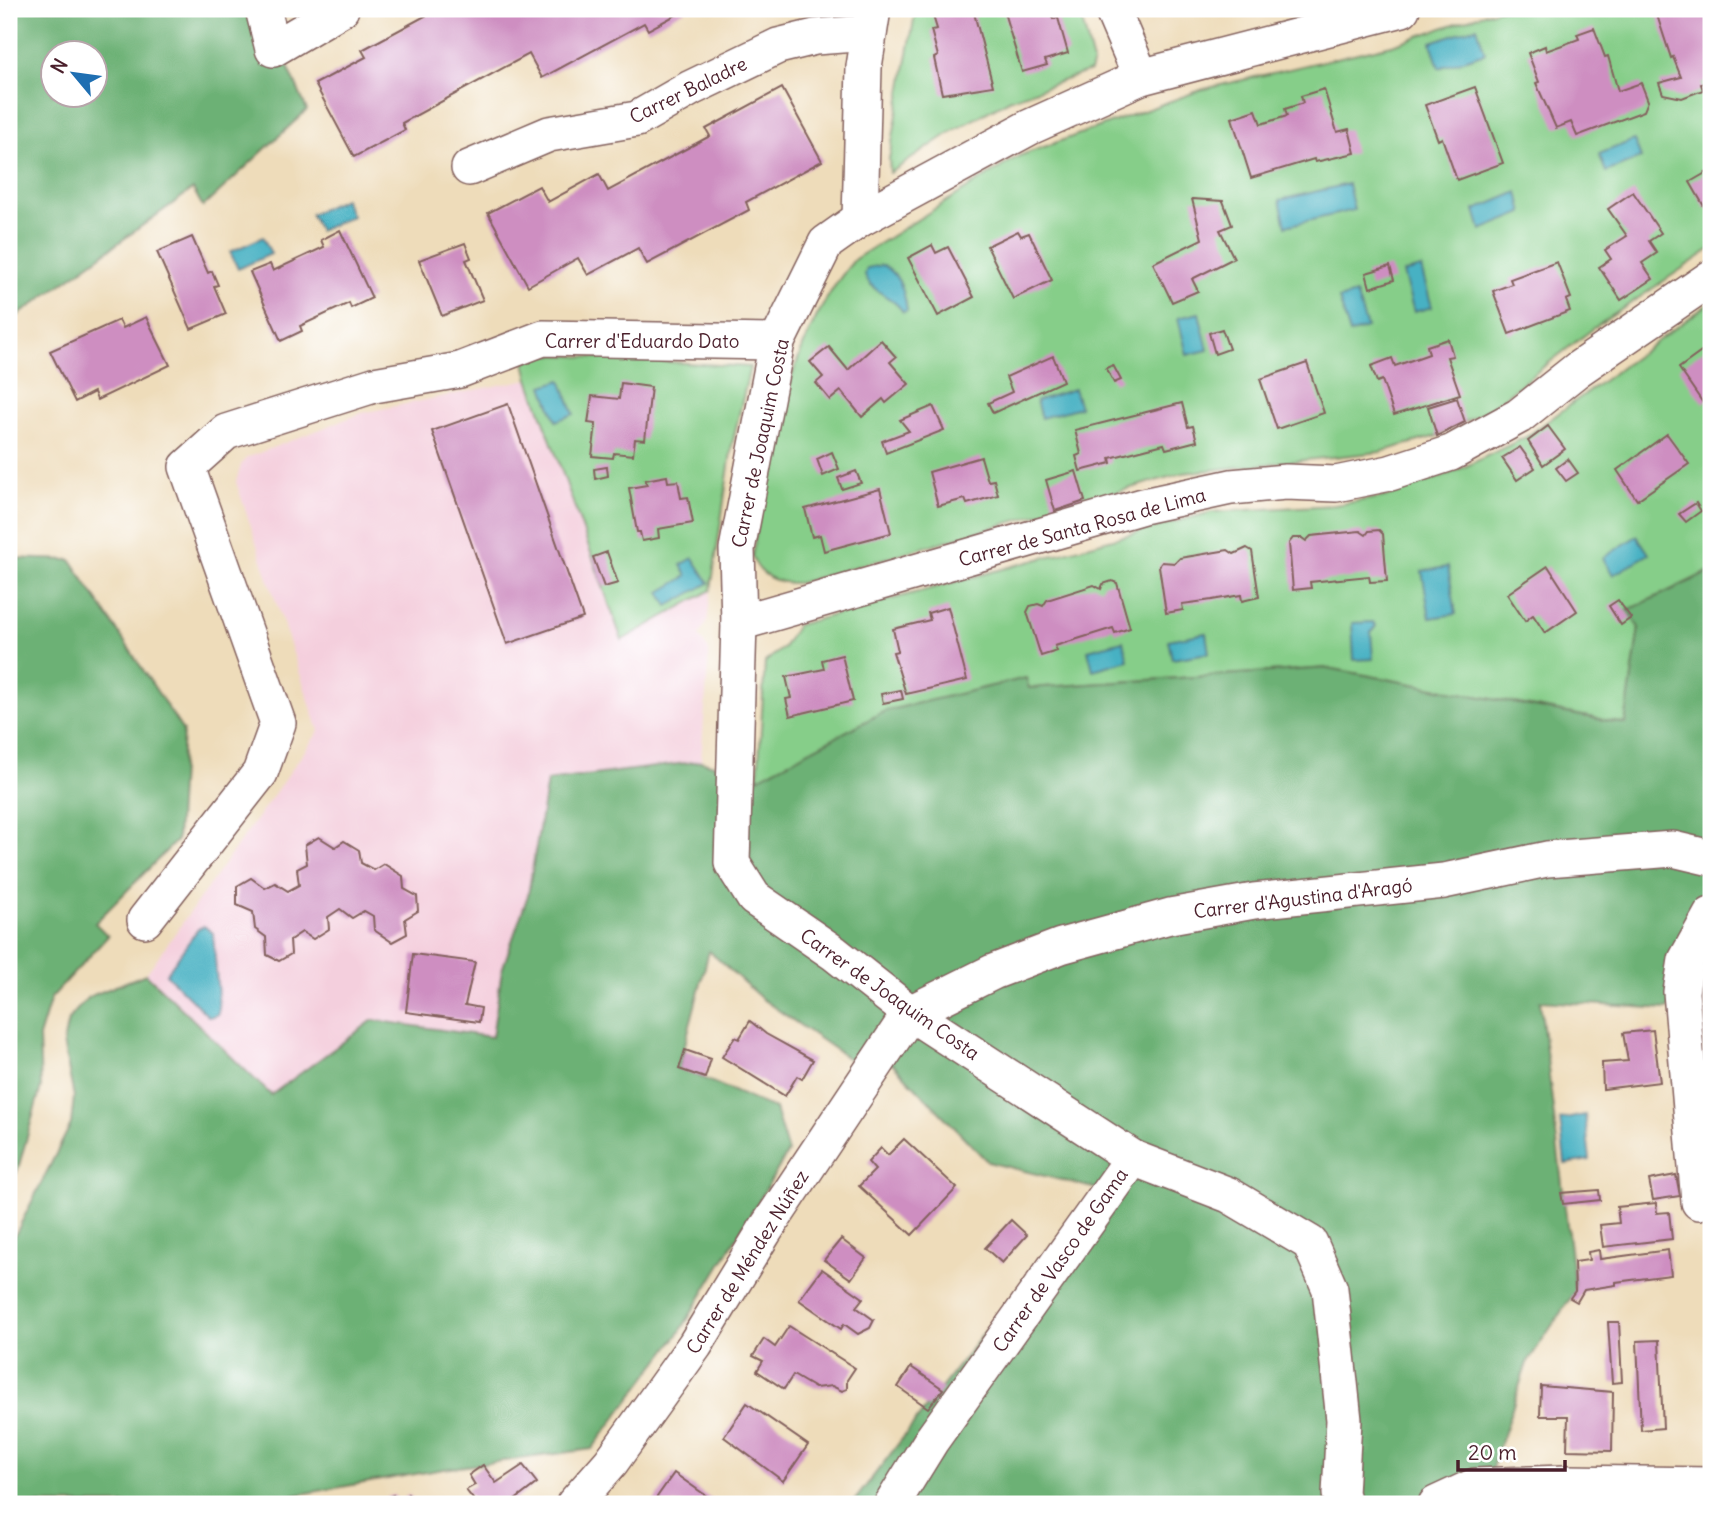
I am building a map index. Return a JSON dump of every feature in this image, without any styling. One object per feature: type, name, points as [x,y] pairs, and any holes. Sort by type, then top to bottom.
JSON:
[{"type":"street","points":[[262,9],[273,49],[341,9]]},
{"type":"street","points":[[1112,9],[1141,77]]},
{"type":"street","name":"Carrer de Joaquim Costa","points":[[1133,1158],[911,1013],[834,953],[754,898],[732,863],[739,623],[737,549],[777,342],[826,243],[860,219],[1030,127],[1141,77],[1402,9]]},
{"type":"street","points":[[860,219],[864,68],[871,21]]},
{"type":"street","name":"Carrer Baladre","points":[[469,168],[549,134],[636,119],[691,88],[778,46],[871,21]]},
{"type":"street","name":"Carrer de Santa Rosa de Lima","points":[[739,623],[1143,506],[1231,487],[1286,482],[1335,484],[1390,473],[1451,453],[1519,416],[1578,369],[1711,278]]},
{"type":"street","name":"Carrer d'Eduardo Dato","points":[[145,920],[260,773],[278,723],[187,467],[226,432],[374,385],[460,370],[543,338],[777,342]]},
{"type":"street","name":"Carrer d'Agustina d'Aragó","points":[[911,1013],[993,972],[1061,946],[1170,916],[1254,901],[1444,881],[1547,859],[1673,849],[1711,858]]},
{"type":"street","points":[[1699,1202],[1681,992],[1686,960],[1711,915]]},
{"type":"street","name":"Carrer de Méndez Núñez","points":[[575,1504],[611,1462],[695,1345],[771,1221],[911,1013]]},
{"type":"street","name":"Carrer de Vasco de Gama","points":[[892,1504],[939,1430],[1133,1158],[1229,1195],[1310,1242],[1331,1289],[1344,1420],[1340,1494],[1344,1504]]},
{"type":"street","points":[[1436,1504],[1475,1486],[1566,1493],[1711,1485]]},
{"type":"shaded area","points":[[529,379],[622,639],[711,590],[707,622],[699,636],[709,651],[701,761],[548,781],[528,895],[502,970],[492,1037],[373,1020],[271,1095],[146,974],[319,731],[236,482],[241,465],[246,458],[362,413]]},
{"type":"green space","points":[[9,9],[274,9],[284,57],[307,110],[203,207],[193,189],[9,322]]},
{"type":"green space","points":[[916,9],[1079,9],[1093,62],[1090,71],[1009,100],[954,130],[890,173],[889,159]]},
{"type":"green space","points":[[1498,9],[1711,9],[1711,249],[1594,328],[1486,411],[1437,436],[1380,452],[1183,473],[799,583],[770,578],[759,569],[752,556],[766,478],[797,361],[812,325],[855,259],[1019,156],[1204,89],[1392,45]]},
{"type":"green space","points":[[1711,302],[1710,571],[1629,610],[1639,628],[1626,724],[1328,668],[1028,688],[1026,679],[758,778],[765,662],[783,648],[797,625],[1212,512],[1335,505],[1389,496],[1454,472],[1526,437]]},
{"type":"green space","points":[[540,354],[750,367],[732,445],[711,590],[622,640],[529,379],[525,362]]},
{"type":"green space","points":[[9,558],[71,560],[183,731],[177,840],[95,923],[108,936],[51,998],[39,1037],[41,1087],[18,1169],[9,1189],[9,1120],[12,1115],[9,1106]]},
{"type":"green space","points":[[1711,565],[1711,996],[1688,989],[1667,1009],[1540,1001],[1575,1291],[1527,1363],[1480,1504],[852,1504],[1010,1299],[1101,1190],[988,1162],[893,1064],[849,1059],[762,999],[709,951],[679,1068],[775,1109],[788,1152],[680,1332],[592,1449],[444,1469],[273,1499],[266,1504],[9,1504],[9,1247],[71,1124],[74,1097],[63,1043],[68,1020],[88,997],[146,974],[271,1095],[373,1020],[492,1037],[502,970],[528,895],[547,781],[701,761],[758,778],[885,711],[1026,678],[1029,688],[1328,668],[1625,724],[1639,628],[1628,610],[1710,572]]},
{"type":"water","points":[[1477,27],[1485,53],[1439,68],[1431,42]]},
{"type":"water","points":[[1634,140],[1641,158],[1606,172],[1599,154]]},
{"type":"water","points":[[1348,184],[1354,210],[1286,226],[1280,200]]},
{"type":"water","points":[[1518,192],[1523,213],[1481,230],[1475,210]]},
{"type":"water","points":[[344,199],[352,216],[319,231],[311,214]]},
{"type":"water","points":[[263,237],[271,254],[238,269],[230,252]]},
{"type":"water","points":[[882,265],[893,273],[900,284],[907,311],[903,312],[868,281],[865,275],[867,268]]},
{"type":"water","points":[[1421,268],[1432,307],[1414,312],[1403,273]]},
{"type":"water","points":[[1356,294],[1367,328],[1350,334],[1339,299]]},
{"type":"water","points":[[1199,313],[1208,350],[1187,355],[1178,318]]},
{"type":"water","points":[[561,380],[574,414],[556,421],[543,386]]},
{"type":"water","points":[[1074,389],[1080,407],[1041,418],[1036,401]]},
{"type":"water","points":[[1637,536],[1649,554],[1613,575],[1603,558]]},
{"type":"water","points":[[693,558],[709,583],[668,606],[660,592],[687,576],[681,565]]},
{"type":"water","points":[[1448,567],[1456,614],[1430,618],[1422,571]]},
{"type":"water","points":[[1373,622],[1376,626],[1371,632],[1373,659],[1354,660],[1352,623]]},
{"type":"water","points":[[1206,633],[1209,653],[1172,659],[1168,640]]},
{"type":"water","points":[[1123,641],[1128,660],[1093,670],[1088,650]]},
{"type":"water","points":[[204,926],[213,933],[219,1009],[217,1015],[209,1017],[166,974],[198,929]]},
{"type":"water","points":[[1585,1115],[1590,1160],[1565,1164],[1560,1120]]},
{"type":"building","points":[[438,9],[687,9],[648,30],[644,23],[542,78],[529,54],[402,123],[405,130],[354,157],[315,84],[366,57],[362,50]]},
{"type":"building","points":[[958,9],[973,9],[993,86],[942,94],[934,58],[938,56],[931,30],[937,29],[933,16]]},
{"type":"building","points":[[1003,9],[1050,9],[1053,19],[1058,18],[1068,53],[1045,60],[1047,65],[1022,72]]},
{"type":"building","points":[[1655,9],[1711,9],[1711,80],[1701,84],[1703,90],[1682,98],[1663,94],[1659,83],[1681,77],[1673,57],[1671,58]]},
{"type":"building","points":[[1594,28],[1605,57],[1608,56],[1618,91],[1641,83],[1648,101],[1644,111],[1577,136],[1571,122],[1556,128],[1536,83],[1539,82],[1528,53],[1545,46],[1546,51],[1579,39],[1577,34]]},
{"type":"building","points":[[1475,87],[1503,163],[1457,180],[1442,138],[1438,140],[1425,105]]},
{"type":"building","points":[[782,88],[822,161],[746,202],[749,210],[647,264],[638,248],[588,275],[578,258],[528,286],[488,213],[539,186],[548,202],[599,174],[608,191],[710,136],[706,129]]},
{"type":"building","points":[[1324,89],[1337,132],[1349,129],[1355,153],[1315,162],[1314,159],[1251,178],[1232,118],[1256,110],[1261,124],[1287,116],[1285,109],[1303,103],[1301,96]]},
{"type":"building","points":[[1711,170],[1711,204],[1705,208],[1690,182]]},
{"type":"building","points":[[1633,192],[1661,233],[1649,241],[1657,253],[1642,263],[1653,279],[1621,300],[1599,267],[1611,259],[1605,250],[1627,236],[1608,209]]},
{"type":"building","points":[[1192,199],[1223,201],[1232,225],[1220,230],[1234,258],[1192,279],[1198,291],[1172,302],[1153,263],[1202,239]]},
{"type":"building","points":[[340,230],[372,298],[351,308],[349,303],[300,326],[302,331],[281,341],[250,272],[270,264],[273,271],[324,247],[321,240]]},
{"type":"building","points":[[1018,231],[1021,236],[1029,233],[1052,280],[1013,299],[987,246]]},
{"type":"building","points":[[192,237],[208,273],[212,271],[218,285],[214,286],[226,314],[191,329],[157,252]]},
{"type":"building","points":[[465,243],[471,258],[466,260],[483,300],[442,316],[419,260]]},
{"type":"building","points":[[932,245],[936,253],[948,247],[974,297],[938,316],[908,258]]},
{"type":"building","points":[[1557,262],[1571,298],[1566,300],[1570,311],[1509,334],[1493,291],[1512,284],[1510,279]]},
{"type":"building","points":[[1390,266],[1394,280],[1370,288],[1366,273]]},
{"type":"building","points":[[146,317],[170,365],[97,400],[94,392],[75,402],[50,351],[119,320],[123,328]]},
{"type":"building","points":[[1222,329],[1229,349],[1215,354],[1209,333]]},
{"type":"building","points":[[1448,339],[1453,356],[1447,357],[1460,394],[1394,415],[1382,380],[1377,382],[1371,366],[1392,358],[1395,366],[1429,354],[1427,346]]},
{"type":"building","points":[[881,340],[896,357],[890,362],[909,384],[886,403],[883,399],[862,417],[841,391],[830,400],[816,383],[823,377],[810,362],[829,347],[848,370]]},
{"type":"building","points":[[1711,345],[1711,397],[1703,403],[1679,368]]},
{"type":"building","points":[[1053,356],[1063,381],[993,413],[988,403],[1012,392],[1006,377]]},
{"type":"building","points":[[1307,363],[1324,413],[1277,429],[1260,379]]},
{"type":"building","points":[[1113,365],[1121,380],[1114,383],[1106,368]]},
{"type":"building","points":[[621,383],[651,387],[645,440],[635,439],[633,455],[614,453],[613,458],[592,456],[596,424],[588,423],[592,396],[619,399]]},
{"type":"building","points":[[1457,398],[1465,422],[1437,436],[1428,407]]},
{"type":"building","points":[[1182,403],[1188,427],[1193,426],[1197,441],[1166,449],[1164,444],[1110,458],[1111,463],[1080,471],[1076,456],[1081,454],[1075,430]]},
{"type":"building","points":[[508,404],[583,618],[507,644],[432,431]]},
{"type":"building","points":[[933,406],[944,430],[886,453],[882,441],[909,431],[900,420]]},
{"type":"building","points":[[1548,426],[1565,449],[1543,465],[1528,441]]},
{"type":"building","points":[[1667,434],[1689,464],[1637,500],[1617,470]]},
{"type":"building","points":[[1520,447],[1535,468],[1517,480],[1502,458]]},
{"type":"building","points":[[832,452],[839,469],[823,476],[817,459]]},
{"type":"building","points":[[981,457],[988,481],[994,480],[998,495],[967,504],[965,499],[938,506],[929,472]]},
{"type":"building","points":[[1568,459],[1578,473],[1566,481],[1556,468]]},
{"type":"building","points":[[607,467],[608,476],[595,479],[594,469]]},
{"type":"building","points":[[856,471],[861,483],[842,489],[838,478]]},
{"type":"building","points":[[1076,471],[1085,501],[1055,511],[1046,480]]},
{"type":"building","points":[[667,476],[668,482],[678,481],[681,498],[688,497],[693,523],[658,529],[659,538],[642,541],[640,532],[637,532],[629,488],[647,485],[645,480]]},
{"type":"building","points":[[880,489],[891,533],[824,551],[820,535],[812,537],[805,509]]},
{"type":"building","points":[[1696,503],[1701,511],[1686,522],[1679,514]]},
{"type":"building","points":[[1379,530],[1383,534],[1387,581],[1370,582],[1369,576],[1310,582],[1311,588],[1293,590],[1289,543],[1293,538],[1306,541],[1311,536],[1360,531],[1366,535],[1369,531]]},
{"type":"building","points":[[1247,548],[1252,551],[1259,597],[1242,601],[1241,595],[1182,604],[1183,610],[1166,613],[1159,566],[1162,562],[1175,563],[1180,558],[1228,550],[1234,554]]},
{"type":"building","points":[[607,552],[618,583],[604,587],[593,557]]},
{"type":"building","points":[[1548,566],[1577,611],[1545,633],[1533,615],[1525,621],[1507,594]]},
{"type":"building","points":[[1112,581],[1117,583],[1130,628],[1115,633],[1113,628],[1055,646],[1057,651],[1041,656],[1027,612],[1030,606],[1043,606],[1047,600],[1094,585],[1101,589],[1103,584]]},
{"type":"building","points":[[1618,600],[1631,618],[1621,625],[1609,606]]},
{"type":"building","points":[[948,607],[967,680],[906,694],[893,652],[898,651],[893,629],[930,620],[928,613]]},
{"type":"building","points":[[842,655],[853,701],[790,716],[786,699],[791,698],[786,677],[824,669],[822,660]]},
{"type":"building","points":[[901,690],[903,699],[883,703],[881,694]]},
{"type":"building","points":[[319,837],[335,847],[344,841],[359,850],[361,863],[374,870],[384,864],[403,876],[404,889],[417,896],[418,911],[405,919],[407,934],[392,942],[374,930],[373,916],[364,911],[352,918],[340,909],[328,917],[329,929],[313,939],[302,932],[290,940],[291,954],[279,961],[267,955],[266,937],[255,929],[253,912],[237,905],[237,886],[251,878],[265,888],[275,883],[288,891],[299,885],[297,869],[307,864],[305,845]]},
{"type":"building","points":[[413,954],[475,962],[465,1005],[481,1008],[479,1022],[406,1012]]},
{"type":"building","points":[[750,1021],[766,1034],[813,1060],[802,1079],[797,1076],[785,1096],[722,1057],[735,1037],[739,1039]]},
{"type":"building","points":[[1653,1030],[1660,1082],[1603,1089],[1602,1063],[1628,1061],[1623,1033]]},
{"type":"building","points":[[685,1050],[711,1059],[705,1078],[679,1069]]},
{"type":"building","points":[[1711,1067],[1711,1105],[1710,1105],[1703,1068]]},
{"type":"building","points":[[904,1139],[957,1188],[912,1235],[859,1186],[875,1170],[868,1162],[881,1148],[888,1155]]},
{"type":"building","points":[[1676,1175],[1680,1196],[1653,1200],[1649,1180]]},
{"type":"building","points":[[1599,1190],[1600,1200],[1563,1204],[1561,1193]]},
{"type":"building","points":[[1656,1203],[1657,1213],[1669,1212],[1672,1239],[1603,1247],[1600,1225],[1619,1223],[1617,1207]]},
{"type":"building","points":[[1011,1220],[1027,1235],[1002,1263],[985,1248]]},
{"type":"building","points":[[841,1239],[866,1258],[851,1279],[824,1260]]},
{"type":"building","points":[[1599,1250],[1600,1259],[1668,1250],[1671,1275],[1616,1282],[1616,1285],[1584,1290],[1577,1302],[1570,1298],[1575,1291],[1574,1262],[1589,1260],[1588,1252]]},
{"type":"building","points":[[822,1269],[863,1298],[856,1307],[874,1320],[870,1328],[858,1334],[844,1324],[841,1329],[799,1300]]},
{"type":"building","points":[[1608,1322],[1619,1322],[1622,1382],[1612,1383]]},
{"type":"building","points":[[789,1326],[855,1368],[847,1380],[847,1389],[842,1391],[832,1386],[815,1388],[793,1375],[784,1389],[757,1371],[763,1361],[753,1356],[764,1339],[775,1347]]},
{"type":"building","points":[[1659,1340],[1663,1428],[1641,1430],[1637,1341]]},
{"type":"building","points":[[911,1367],[943,1389],[928,1408],[898,1387]]},
{"type":"building","points":[[1541,1386],[1613,1392],[1612,1451],[1567,1450],[1568,1416],[1540,1416]]},
{"type":"building","points":[[747,1403],[808,1445],[783,1481],[724,1437]]},
{"type":"building","points":[[483,1465],[496,1483],[523,1465],[537,1483],[510,1504],[477,1504],[466,1490],[475,1485],[469,1475]]},
{"type":"building","points":[[674,1473],[715,1502],[652,1504]]},
{"type":"building","points":[[408,1494],[418,1504],[372,1504],[393,1495],[400,1502]]}]
